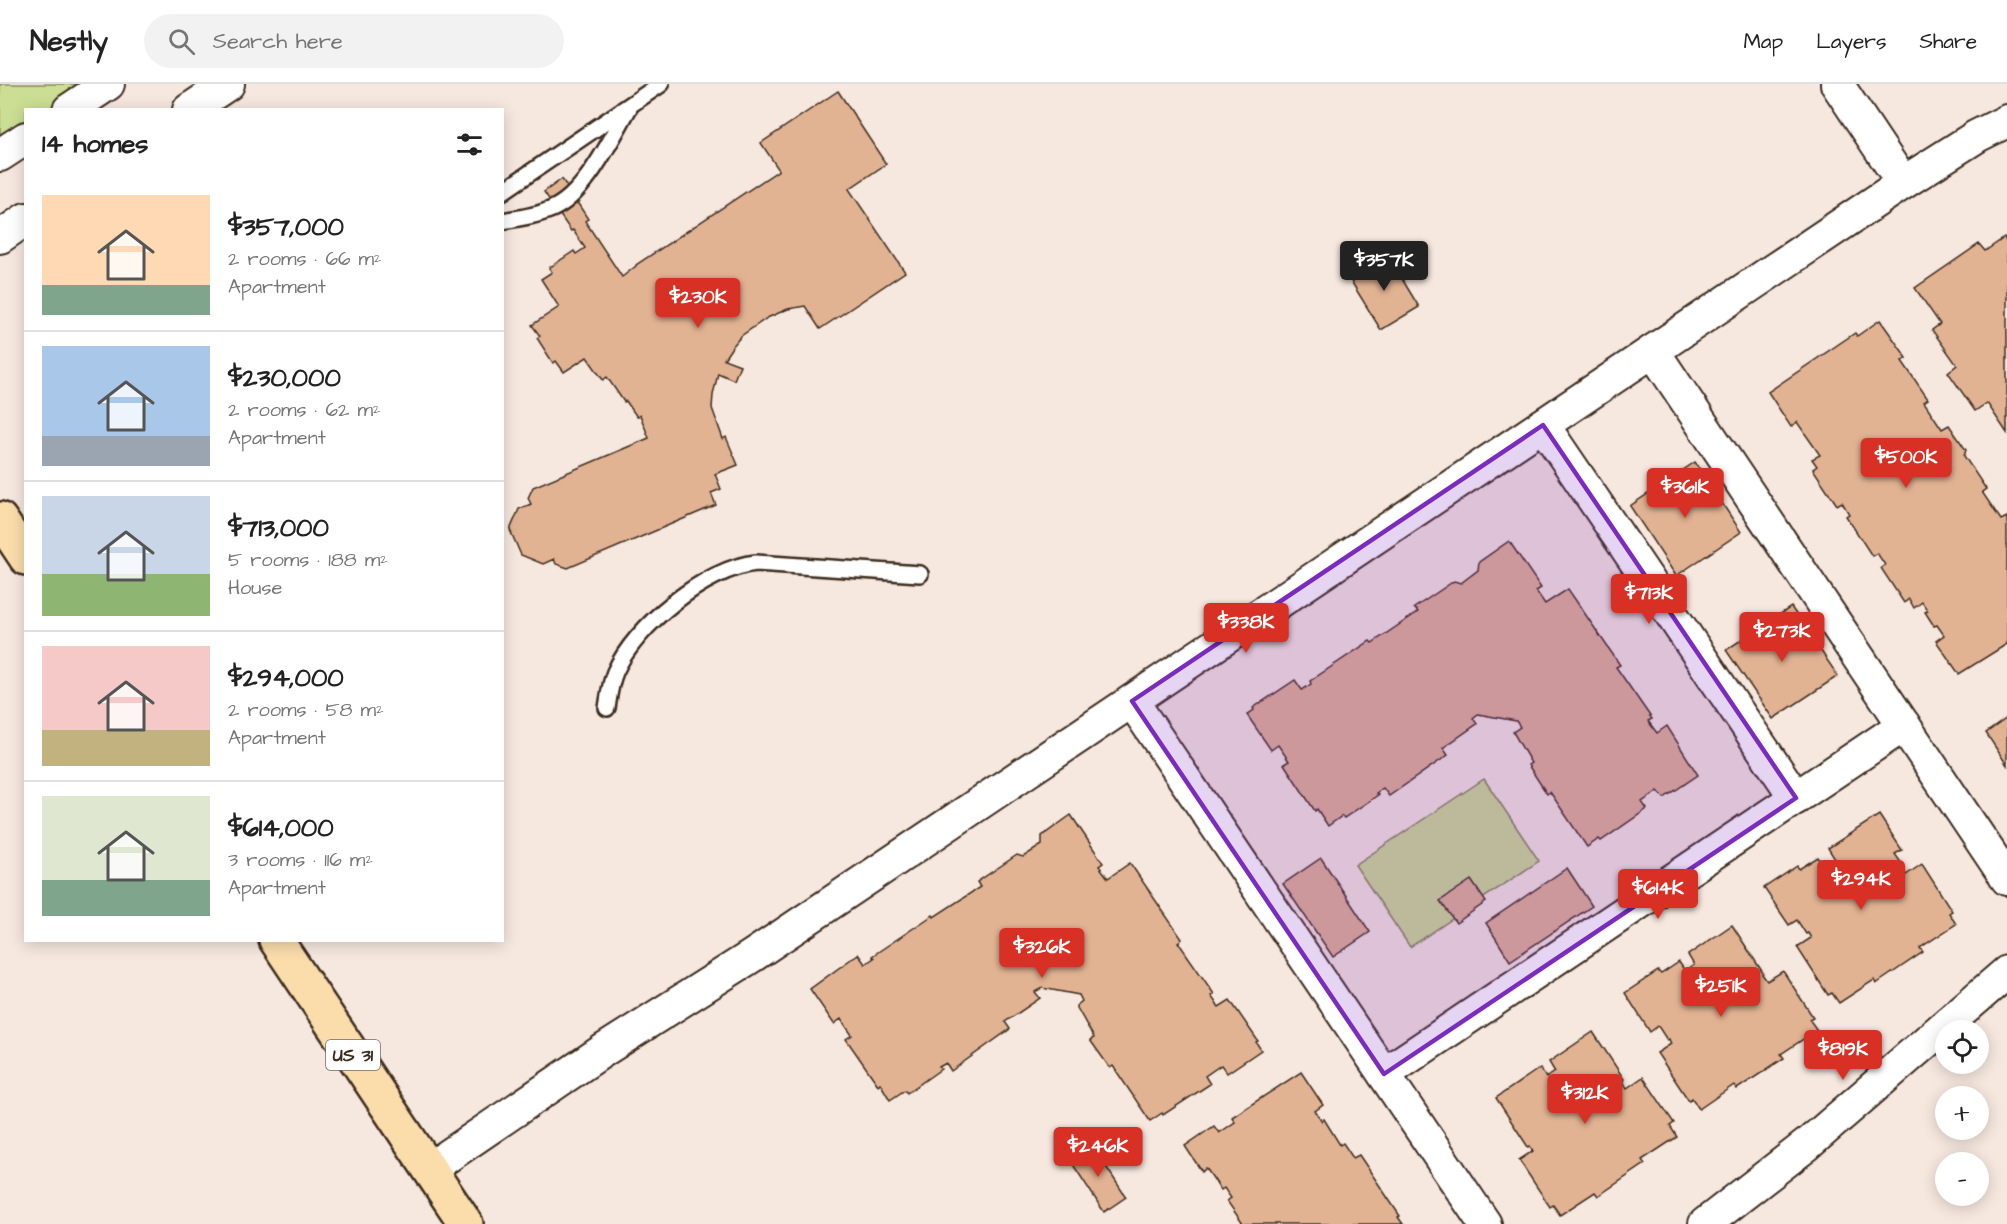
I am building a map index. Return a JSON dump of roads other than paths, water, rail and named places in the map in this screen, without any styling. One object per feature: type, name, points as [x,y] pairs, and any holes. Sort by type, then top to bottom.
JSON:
[{"type":"main road","points":[[0,519],[24,555]]},
{"type":"main road","name":"US 31","points":[[277,942],[466,1224]]},
{"type":"street","points":[[72,108],[108,84]]},
{"type":"street","points":[[192,108],[228,84]]},
{"type":"street","points":[[1837,84],[1903,183]]},
{"type":"street","points":[[429,1169],[603,1050],[753,956],[1903,183],[1977,136],[2007,121]]},
{"type":"street","points":[[0,155],[24,139]]},
{"type":"street","points":[[0,237],[24,220]]},
{"type":"street","points":[[1653,351],[2007,879]]},
{"type":"street","points":[[1543,425],[1796,798]]},
{"type":"street","points":[[1132,701],[1485,1224]]},
{"type":"street","points":[[1384,1074],[1904,725]]},
{"type":"street","points":[[1705,1224],[1734,1204],[1808,1144],[2007,972]]},
{"type":"lane","points":[[504,191],[661,84]]},
{"type":"lane","points":[[504,221],[551,210],[570,198],[584,182],[632,104]]},
{"type":"lane","points":[[607,708],[615,672],[634,643],[668,608],[690,591],[723,572],[745,564],[756,563],[920,574]]}]
